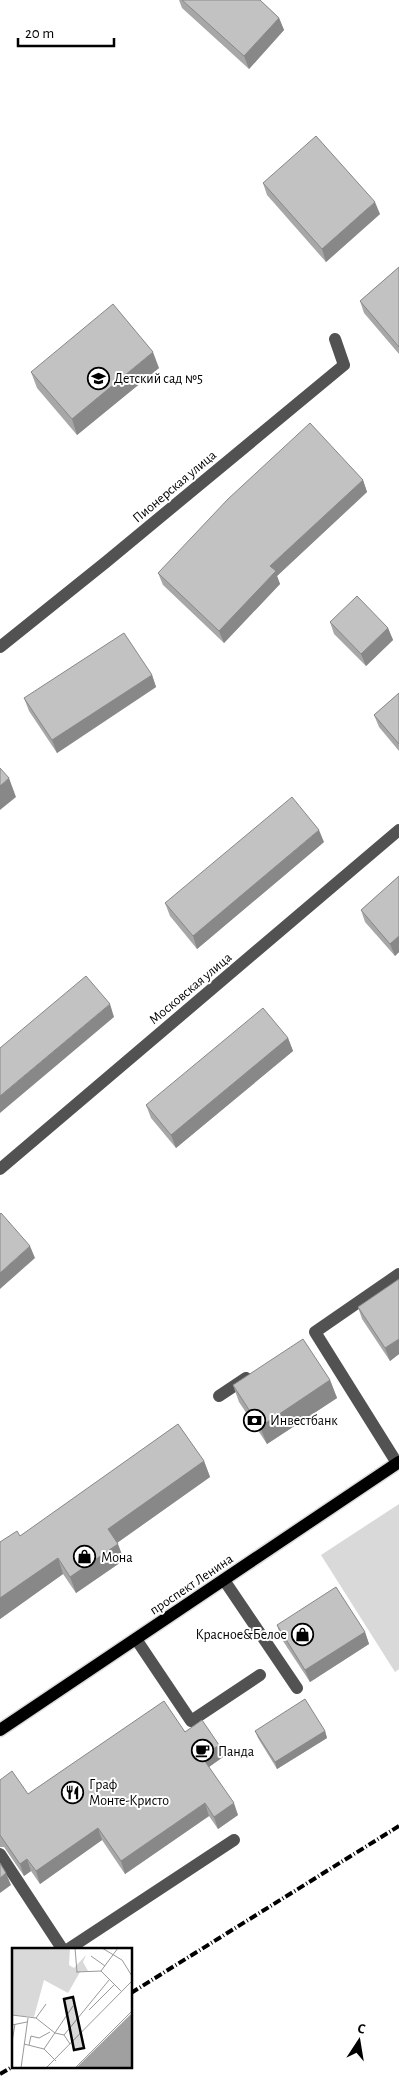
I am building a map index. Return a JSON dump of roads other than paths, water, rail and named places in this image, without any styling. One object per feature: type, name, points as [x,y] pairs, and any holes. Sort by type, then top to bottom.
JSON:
[{"type":"main road","name":"проспект Ленина","points":[[0,1730],[398,1463]]},
{"type":"street","name":"Пионерская улица","points":[[0,647],[344,365],[335,339]]},
{"type":"street","name":"Московская улица","points":[[0,1169],[399,830]]},
{"type":"street","points":[[398,1463],[311,1335],[399,1274]]},
{"type":"street","points":[[219,1396],[259,1369]]},
{"type":"street","points":[[224,1580],[296,1688]]},
{"type":"street","points":[[136,1639],[191,1721],[260,1675]]},
{"type":"street","points":[[70,1948],[234,1840]]},
{"type":"street","points":[[0,1854],[62,1948]]},
{"type":"railway","points":[[132,1992],[399,1826]]},
{"type":"railway","points":[[0,2074],[12,2067]]},
{"type":"place","name":"Детский сад №5","points":[[98,378]]},
{"type":"place","name":"Инвестбанк","points":[[254,1420]]},
{"type":"place","name":"Мона","points":[[85,1557]]},
{"type":"place","name":"Красное&Белое","points":[[303,1634]]},
{"type":"place","name":"Панда","points":[[202,1751]]},
{"type":"place","name":"Граф Монте-Кристо","points":[[73,1792]]}]
